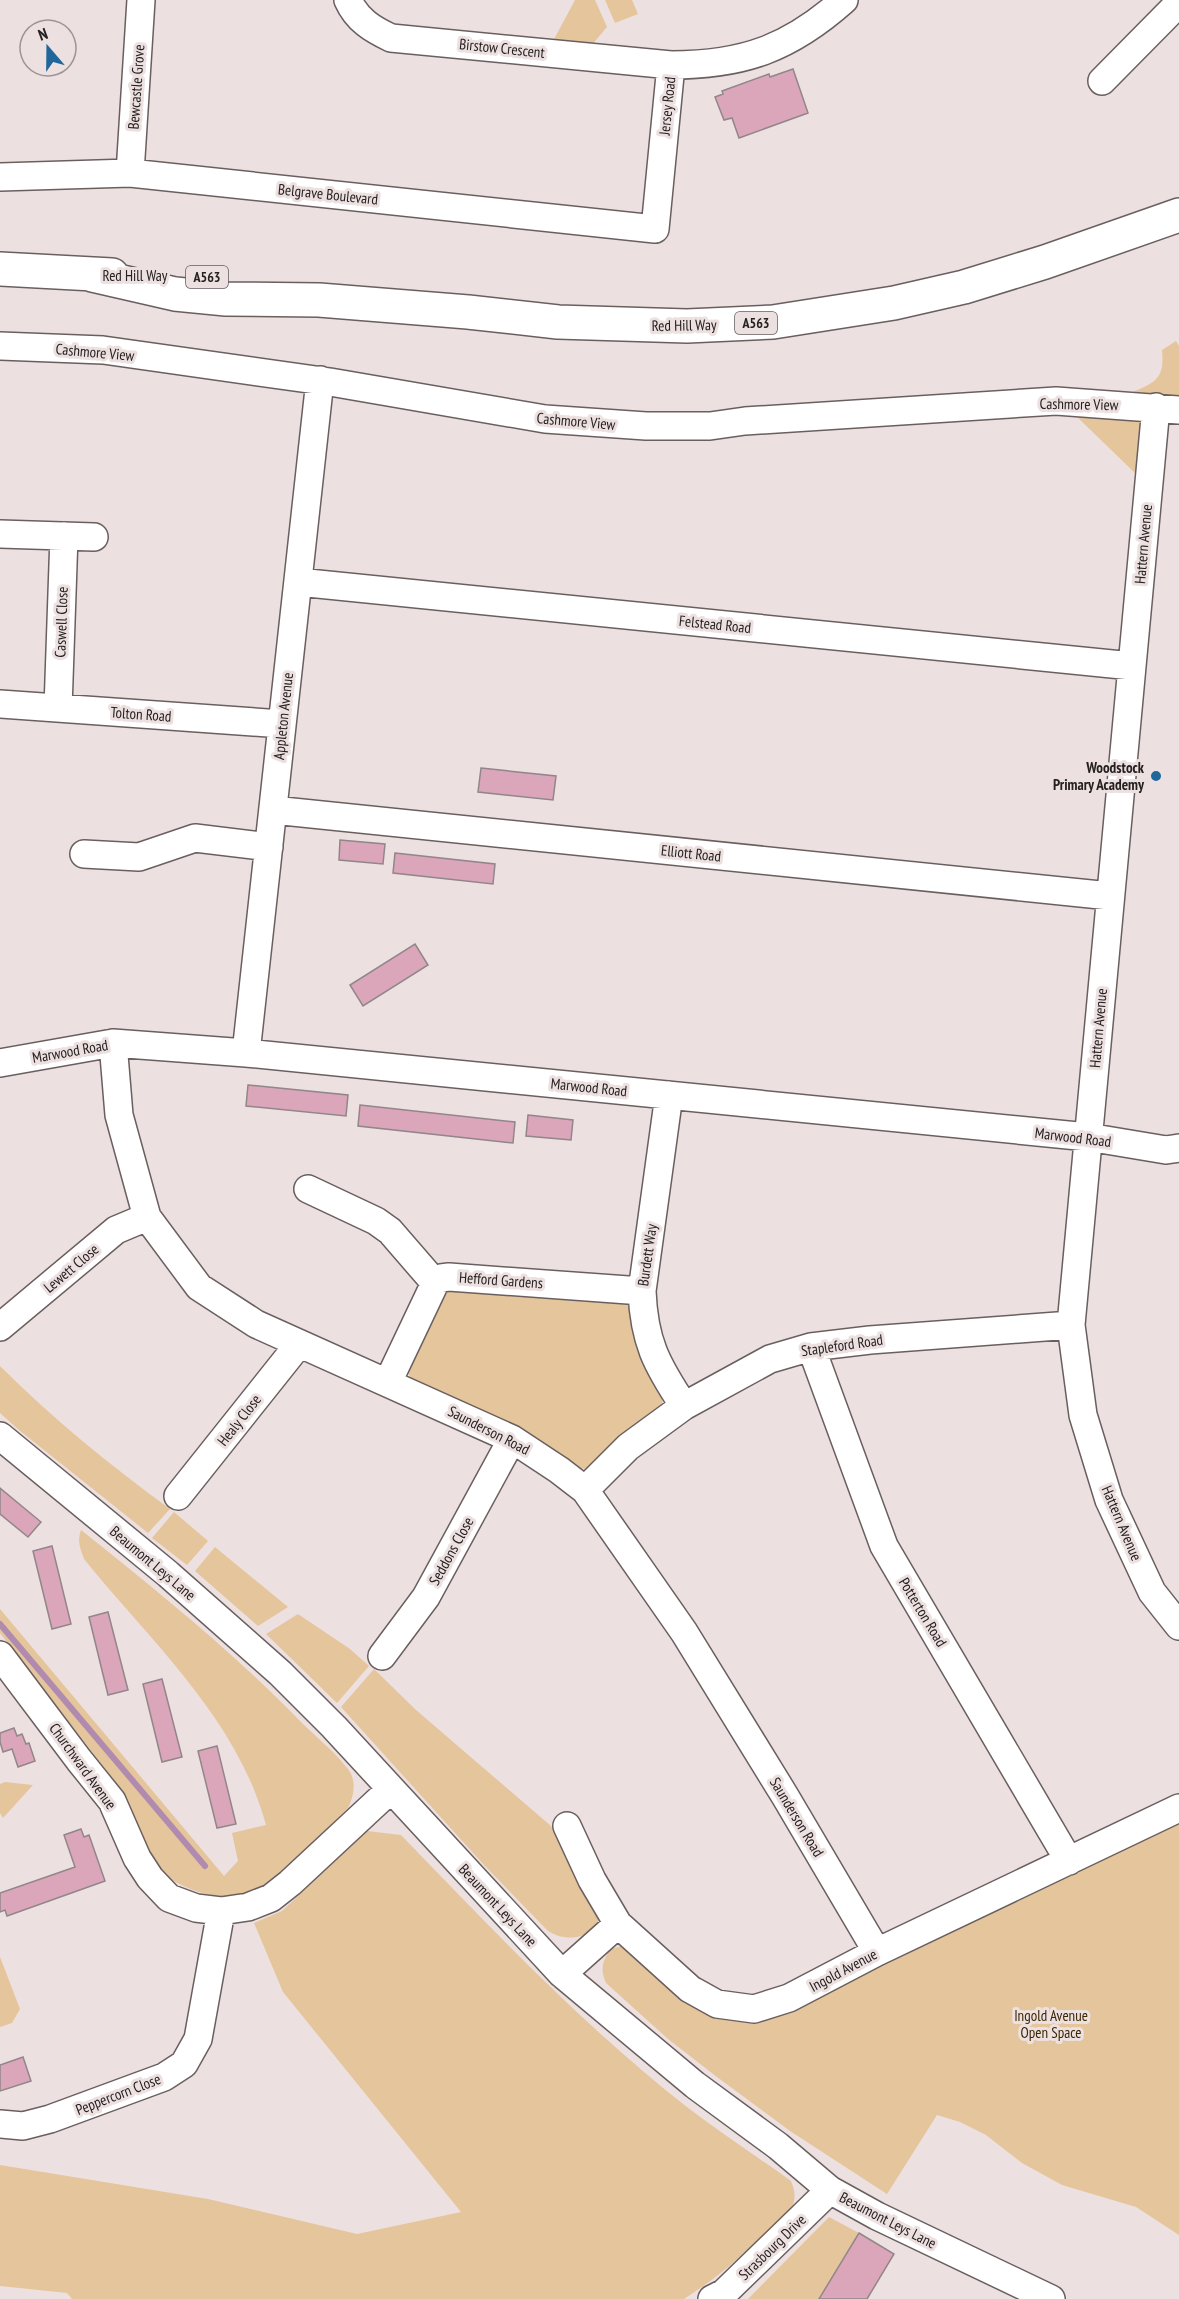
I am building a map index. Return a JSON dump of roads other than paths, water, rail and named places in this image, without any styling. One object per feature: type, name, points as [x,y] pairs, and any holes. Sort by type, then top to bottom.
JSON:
[{"type":"highway","name":"Red Hill Way","points":[[0,269],[92,276],[194,276],[229,279],[319,300],[558,322],[687,326],[773,322],[894,303],[964,287],[1045,262],[1179,215]]},
{"type":"street","name":"Bewcastle Grove","points":[[130,173],[141,0]]},
{"type":"street","name":"Birstow Crescent","points":[[348,0],[353,10],[369,28],[391,38],[671,65]]},
{"type":"street","name":"Jersey Road","points":[[655,229],[671,65],[715,64],[775,48],[821,21],[844,0]]},
{"type":"street","points":[[1102,81],[1179,3]]},
{"type":"street","name":"Belgrave Boulevard","points":[[0,177],[130,173],[655,229]]},
{"type":"street","name":"Cashmore View","points":[[0,346],[103,350],[320,380],[545,419],[646,426],[710,426],[1056,401],[1167,409]]},
{"type":"street","name":"Appleton Avenue","points":[[246,1053],[320,380]]},
{"type":"street","name":"Hattern Avenue","points":[[1167,409],[1132,666],[1071,1325],[1083,1415],[1109,1500],[1152,1592],[1179,1626]]},
{"type":"street","points":[[0,534],[94,537]]},
{"type":"street","name":"Caswell Close","points":[[58,708],[64,536]]},
{"type":"street","name":"Felstead Road","points":[[298,582],[1132,666]]},
{"type":"street","name":"Tolton Road","points":[[0,704],[282,724]]},
{"type":"street","name":"Elliott Road","points":[[273,810],[1110,896]]},
{"type":"street","points":[[84,854],[139,857],[195,838],[269,847]]},
{"type":"street","name":"Marwood Road","points":[[0,1063],[113,1043],[246,1053],[1088,1137],[1166,1150],[1179,1148]]},
{"type":"street","name":"Saunderson Road","points":[[113,1043],[118,1114],[147,1216],[199,1287],[256,1324],[512,1439],[560,1470],[585,1490],[684,1632],[877,1952]]},
{"type":"street","name":"Burdett Way","points":[[669,1095],[642,1291],[643,1318],[650,1346],[663,1375],[684,1406]]},
{"type":"street","points":[[308,1189],[375,1221],[390,1231],[435,1283],[388,1382]]},
{"type":"street","name":"Lewett Close","points":[[0,1327],[116,1230],[147,1216]]},
{"type":"street","name":"Hefford Gardens","points":[[435,1283],[441,1278],[449,1277],[642,1291]]},
{"type":"street","name":"Stapleford Road","points":[[585,1490],[628,1447],[684,1406],[770,1359],[811,1347],[870,1340],[1071,1325]]},
{"type":"street","name":"Healy Close","points":[[178,1496],[299,1344]]},
{"type":"street","name":"Potterton Road","points":[[811,1347],[884,1546],[1069,1861]]},
{"type":"street","name":"Beaumont Leys Lane","points":[[0,1436],[168,1574],[280,1673],[562,1974],[695,2085],[778,2146],[830,2190],[865,2210],[1051,2299]]},
{"type":"street","name":"Seddons Close","points":[[381,1656],[426,1597],[512,1439]]},
{"type":"street","name":"Churchward Avenue","points":[[0,1656],[112,1801],[137,1858],[150,1878],[169,1898],[196,1908],[221,1911],[248,1907],[271,1898],[391,1789]]},
{"type":"street","name":"Ingold Avenue","points":[[567,1826],[592,1880],[618,1924],[690,1989],[717,2004],[754,2009],[789,1998],[877,1952],[1179,1808]]},
{"type":"street","name":"Peppercorn Close","points":[[0,2124],[23,2126],[50,2119],[164,2078],[184,2064],[198,2039],[221,1911]]},
{"type":"street","points":[[562,1974],[618,1924]]},
{"type":"street","name":"Strasbourg Drive","points":[[712,2299],[724,2293],[830,2190]]},
{"type":"waterway","points":[[0,1624],[205,1866]]},
{"type":"place","name":"Woodstock Primary Academy","points":[[1156,776]]},
{"type":"park label","name":"Ingold Avenue Open Space","points":[[1051,2024]]}]
